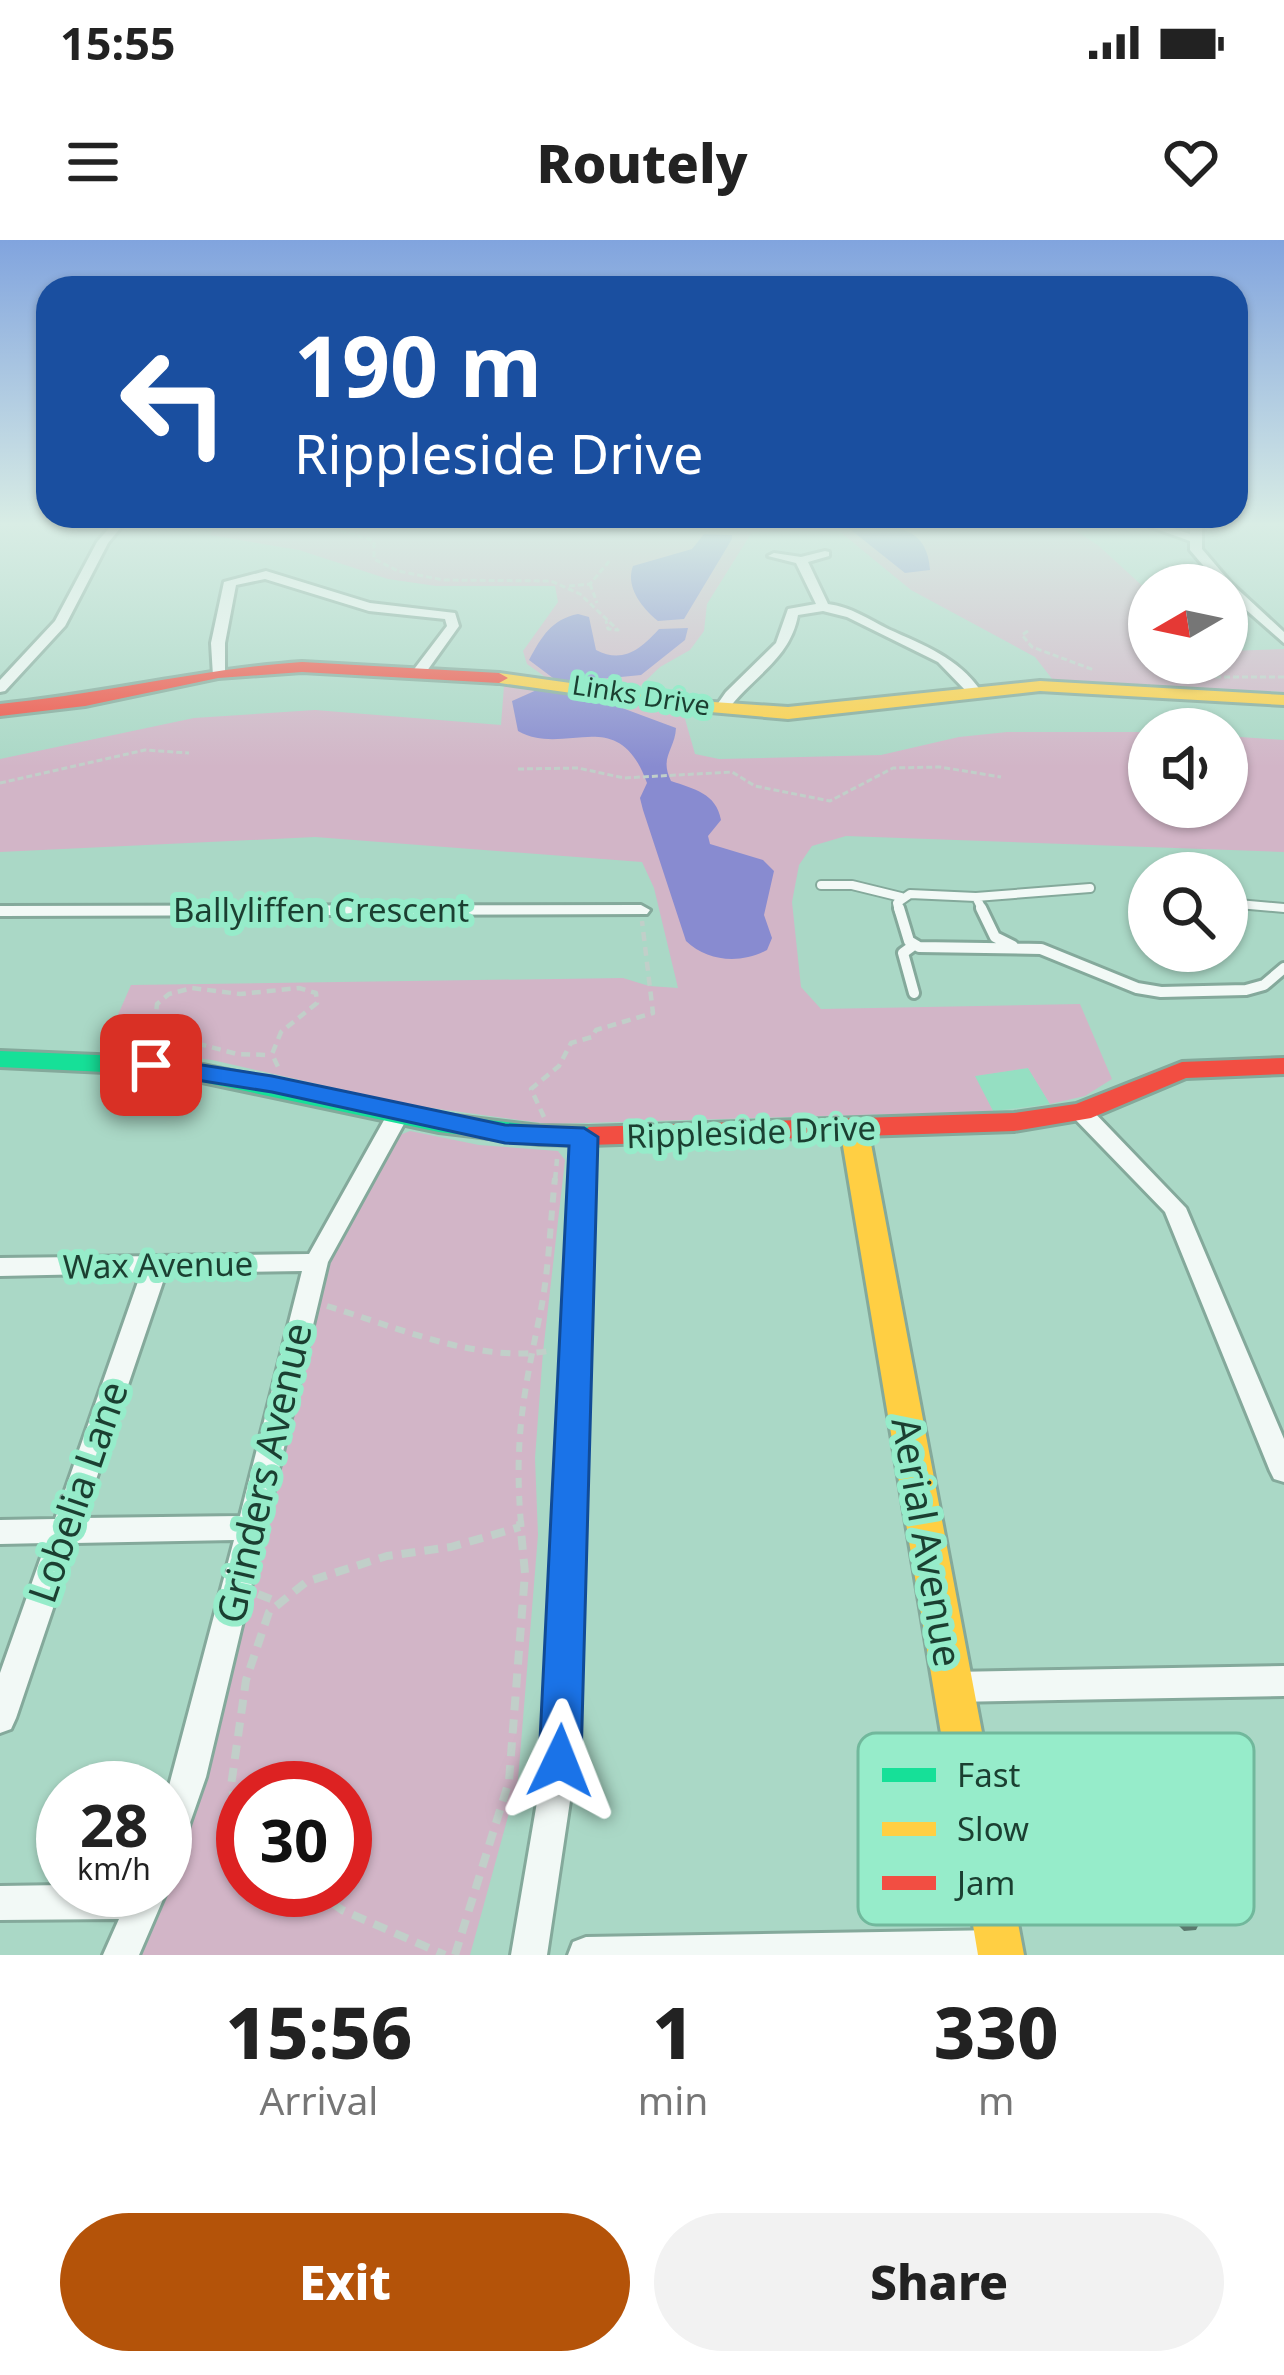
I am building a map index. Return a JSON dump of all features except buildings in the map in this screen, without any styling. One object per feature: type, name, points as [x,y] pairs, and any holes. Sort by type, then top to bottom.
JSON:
[{"type":"street","points":[[0,688],[59,623],[68,606]]},
{"type":"street","points":[[218,674],[225,606]]},
{"type":"street","points":[[369,606],[448,614],[454,623],[418,672]]},
{"type":"street","points":[[1249,606],[1284,639]]},
{"type":"street","points":[[722,709],[732,692],[783,647],[792,612],[823,608],[851,611],[942,658],[974,691]]},
{"type":"street","name":"Links Drive","points":[[0,710],[85,701],[218,674],[315,667],[544,682],[722,709],[825,712],[974,691],[1098,686],[1284,700]]},
{"type":"street","name":"Ballyliffen Crescent","points":[[0,911],[641,910]]},
{"type":"street","name":"Rippleside Drive","points":[[0,1059],[188,1069],[505,1134],[1014,1122],[1081,1112],[1182,1070],[1284,1066]]},
{"type":"street","points":[[1081,1112],[1175,1208],[1284,1471]]},
{"type":"street","name":"Grinders Avenue","points":[[192,1769],[316,1262],[398,1113]]},
{"type":"street","name":"Aerial Avenue","points":[[854,1128],[961,1733]]},
{"type":"street","points":[[529,1955],[560,1761],[576,1346],[564,1133]]},
{"type":"street","name":"Wax Avenue","points":[[0,1267],[316,1262]]},
{"type":"street","name":"Lobelia Lane","points":[[0,1718],[156,1266]]},
{"type":"street","points":[[0,1532],[249,1528]]},
{"type":"street","points":[[953,1687],[1284,1681]]},
{"type":"street","points":[[0,1903],[36,1901]]},
{"type":"street","points":[[122,1955],[139,1917]]},
{"type":"street","points":[[586,1955],[1001,1952]]},
{"type":"lane","points":[[821,885],[852,885],[901,897],[958,893],[976,898],[1090,888]]},
{"type":"lane","points":[[901,897],[902,920],[914,945]]},
{"type":"lane","points":[[976,898],[995,937],[1012,946]]},
{"type":"lane","points":[[1248,905],[1284,908]]},
{"type":"lane","points":[[914,993],[903,953],[914,945],[1012,946],[1054,952],[1148,991],[1246,990],[1264,985],[1284,968]]},
{"type":"path","points":[[599,606],[606,621]]},
{"type":"path","points":[[1028,631],[1022,635],[1032,647],[1095,670]]},
{"type":"path","points":[[1248,675],[1284,677]]},
{"type":"path","points":[[0,783],[145,750],[189,753]]},
{"type":"path","points":[[518,769],[578,768],[625,778],[732,772],[755,787],[830,801],[842,799],[865,778],[902,766],[1001,777]]},
{"type":"path","points":[[564,1133],[536,1107],[531,1089],[559,1066],[571,1043],[592,1037],[596,1030],[653,1013],[641,910]]},
{"type":"path","points":[[122,1047],[141,1045],[154,1032],[157,1004],[170,994],[192,988],[240,994],[299,988],[316,993],[317,1003],[281,1032],[272,1054],[279,1069]]},
{"type":"path","points":[[154,1032],[185,1036],[205,1050],[226,1056],[272,1054]]},
{"type":"path","points":[[528,1120],[564,1133]]},
{"type":"path","points":[[455,1955],[509,1781],[525,1573],[515,1457],[540,1318],[564,1133]]},
{"type":"path","points":[[303,1305],[335,1306],[383,1326],[530,1355],[576,1346]]},
{"type":"path","points":[[235,1761],[246,1680],[269,1612],[306,1582],[387,1556],[451,1547],[520,1527]]},
{"type":"path","points":[[358,1917],[445,1955]]},
{"type":"shaded area","points":[[555,606],[707,606],[704,631],[690,650],[660,667],[638,688],[649,693],[613,699],[683,712],[695,754],[719,759],[881,755],[959,737],[1007,732],[1128,732],[1128,828],[1248,828],[1248,737],[1284,740],[1284,852],[846,836],[812,846],[799,865],[792,902],[801,987],[821,1009],[1080,1004],[1112,1079],[1085,1096],[1050,1104],[1028,1068],[975,1076],[993,1111],[549,1124],[409,1105],[212,1060],[103,1049],[131,985],[623,978],[678,988],[654,888],[642,862],[315,837],[0,852],[0,759],[194,718],[315,710],[501,725],[504,686],[542,685],[548,679],[527,664],[523,651]]},
{"type":"shaded area","points":[[941,606],[1128,606],[1128,684],[1053,680],[1035,657]]},
{"type":"shaded area","points":[[1284,649],[1284,692],[1130,684],[1248,684],[1248,650]]},
{"type":"shaded area","points":[[1028,1068],[1050,1104],[993,1111],[974,1076]]},
{"type":"shaded area","points":[[410,1131],[479,1145],[558,1151],[565,1160],[543,1352],[535,1458],[538,1535],[518,1780],[470,1955],[139,1955],[153,1917],[192,1917],[192,1813],[206,1775],[327,1262],[395,1137]]},
{"type":"water","points":[[644,606],[692,606],[684,619],[658,621]]},
{"type":"water","points":[[578,614],[589,617],[596,650],[606,654],[623,655],[638,648],[659,629],[688,628],[685,640],[641,675],[580,681],[571,689],[676,728],[668,773],[671,781],[703,793],[714,804],[721,820],[708,836],[710,844],[763,860],[774,871],[764,915],[772,938],[767,950],[725,959],[686,941],[640,798],[647,783],[621,744],[606,738],[536,738],[518,731],[512,701],[557,681],[529,660],[548,630]]},
{"type":"traffic: fast","points":[[0,1059],[169,1066],[439,1123],[489,1131],[589,1136]]},
{"type":"traffic: slow","points":[[499,678],[699,706],[788,713],[1040,686],[1284,700]]},
{"type":"traffic: slow","points":[[854,1128],[962,1733]]},
{"type":"traffic: slow","points":[[996,1925],[1001,1955]]},
{"type":"traffic: jam","points":[[0,710],[85,701],[218,673],[302,667],[499,678]]},
{"type":"traffic: jam","points":[[589,1136],[1014,1122],[1081,1112],[1182,1070],[1284,1066]]},
{"type":"route","points":[[151,1065],[272,1084],[505,1134],[584,1137],[560,1761]]}]
